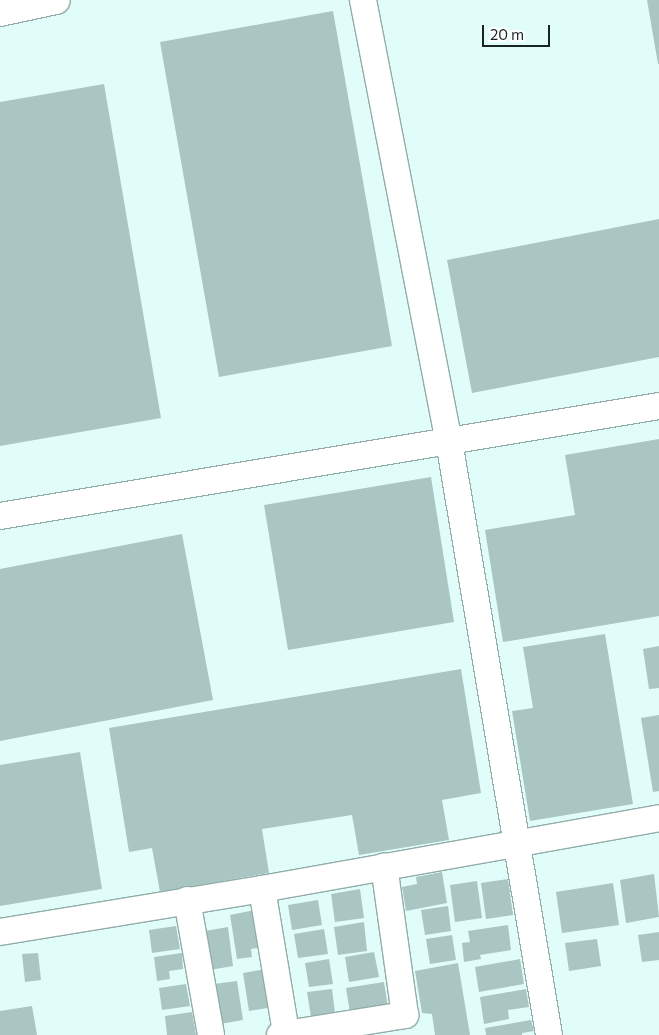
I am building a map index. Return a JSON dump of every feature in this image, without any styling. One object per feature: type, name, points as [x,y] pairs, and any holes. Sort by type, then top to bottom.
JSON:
[{"type":"main road","points":[[0,12],[56,0]]},
{"type":"street","points":[[363,0],[449,441],[515,844],[549,1035]]},
{"type":"street","points":[[0,516],[659,406]]},
{"type":"street","points":[[0,932],[262,889],[659,818]]},
{"type":"street","points":[[262,889],[283,1034],[405,1015],[384,866]]},
{"type":"street","points":[[187,900],[212,1035]]},
{"type":"building","points":[[647,0],[659,0],[659,64],[658,64]]},
{"type":"building","points":[[333,11],[392,346],[219,377],[160,42]]},
{"type":"building","points":[[104,84],[161,418],[0,446],[0,102]]},
{"type":"building","points":[[659,219],[659,357],[472,393],[447,260]]},
{"type":"building","points":[[659,439],[659,616],[503,642],[485,530],[575,515],[565,455]]},
{"type":"building","points":[[431,477],[454,622],[288,650],[264,505]]},
{"type":"building","points":[[182,534],[213,700],[0,741],[0,569]]},
{"type":"building","points":[[605,634],[633,804],[530,821],[512,711],[533,708],[523,647]]},
{"type":"building","points":[[659,646],[659,688],[649,689],[643,649]]},
{"type":"building","points":[[461,669],[481,793],[442,800],[449,840],[359,855],[352,815],[262,829],[269,873],[160,892],[152,848],[129,852],[109,728]]},
{"type":"building","points":[[659,715],[659,791],[653,792],[641,718]]},
{"type":"building","points":[[80,752],[102,889],[0,906],[0,765]]},
{"type":"building","points":[[442,872],[447,903],[406,911],[402,887],[417,884],[416,877]]},
{"type":"building","points":[[654,874],[659,917],[626,923],[620,880]]},
{"type":"building","points":[[508,879],[513,915],[486,919],[481,883]]},
{"type":"building","points":[[477,881],[482,918],[455,922],[450,885]]},
{"type":"building","points":[[613,883],[619,925],[562,933],[556,892]]},
{"type":"building","points":[[360,889],[364,918],[335,922],[331,894]]},
{"type":"building","points":[[318,900],[322,925],[292,930],[288,905]]},
{"type":"building","points":[[448,906],[451,931],[425,935],[421,910]]},
{"type":"building","points":[[255,910],[262,947],[251,949],[252,957],[237,959],[230,915]]},
{"type":"building","points":[[364,922],[367,951],[338,955],[334,927]]},
{"type":"building","points":[[508,925],[511,950],[480,955],[481,959],[464,962],[462,943],[470,942],[468,931]]},
{"type":"building","points":[[176,926],[180,949],[152,953],[149,930]]},
{"type":"building","points":[[228,927],[233,966],[210,970],[205,931]]},
{"type":"building","points":[[324,929],[328,954],[298,958],[294,934]]},
{"type":"building","points":[[659,932],[659,960],[642,962],[638,935]]},
{"type":"building","points":[[452,935],[456,960],[430,964],[426,939]]},
{"type":"building","points":[[597,939],[601,966],[569,971],[565,943]]},
{"type":"building","points":[[374,952],[379,977],[349,982],[345,957]]},
{"type":"building","points":[[38,953],[41,980],[25,982],[22,954]]},
{"type":"building","points":[[182,953],[183,969],[169,971],[170,979],[157,981],[154,957]]},
{"type":"building","points":[[329,959],[333,984],[309,987],[305,963]]},
{"type":"building","points":[[520,959],[524,984],[479,992],[475,967]]},
{"type":"building","points":[[458,963],[470,1035],[435,1035],[432,1014],[422,1013],[415,971]]},
{"type":"building","points":[[266,969],[273,1007],[249,1011],[243,973]]},
{"type":"building","points":[[237,981],[243,1020],[220,1024],[214,984]]},
{"type":"building","points":[[384,982],[388,1007],[350,1013],[346,988]]},
{"type":"building","points":[[186,984],[190,1006],[162,1010],[159,988]]},
{"type":"building","points":[[332,989],[335,1013],[311,1017],[307,992]]},
{"type":"building","points":[[526,989],[529,1007],[508,1010],[509,1019],[484,1024],[480,997]]},
{"type":"building","points":[[32,1006],[37,1035],[0,1035],[0,1011]]},
{"type":"building","points":[[192,1012],[196,1035],[167,1035],[165,1016]]},
{"type":"building","points":[[531,1020],[534,1031],[522,1033],[522,1035],[486,1035],[485,1028]]}]
